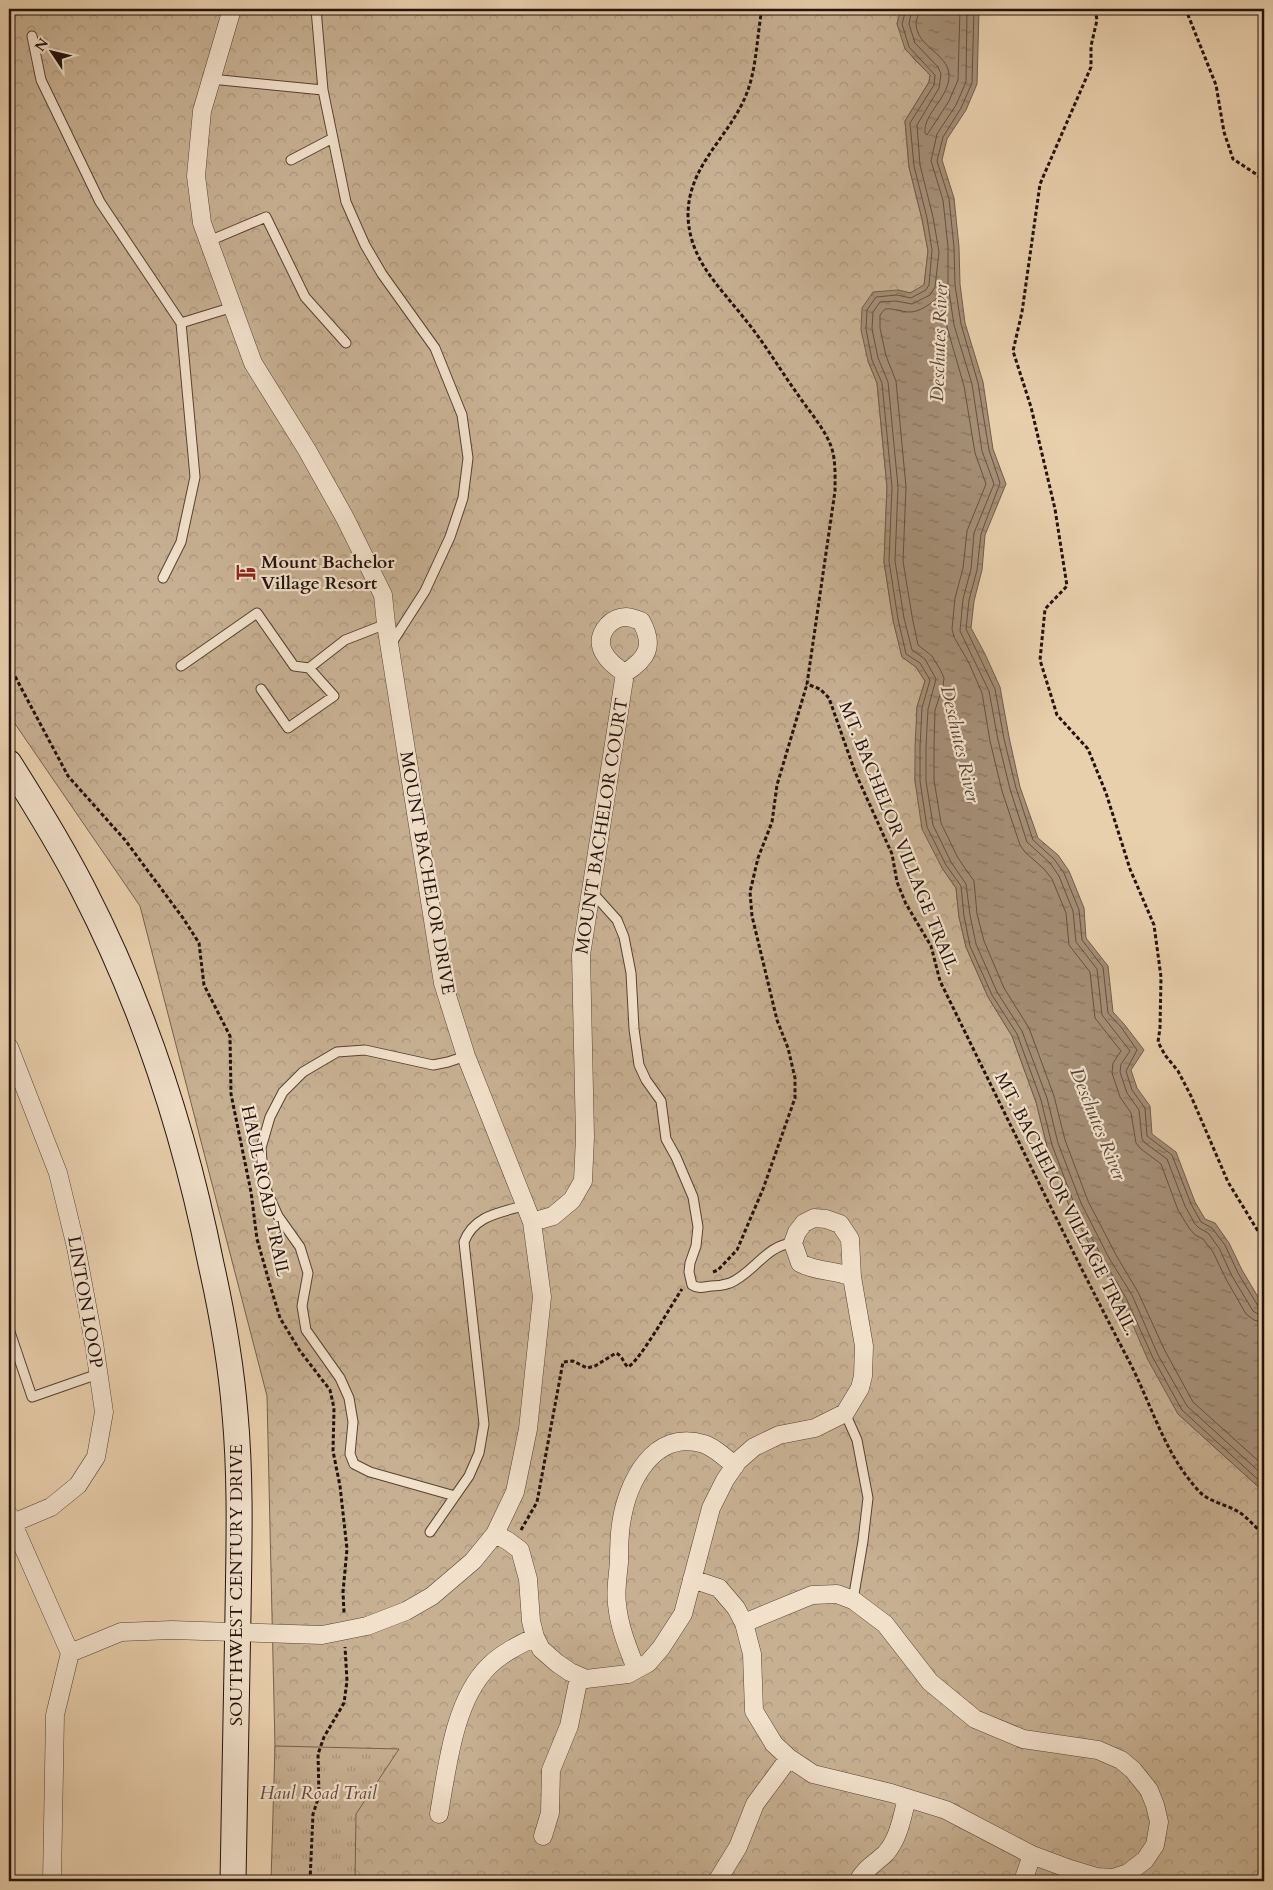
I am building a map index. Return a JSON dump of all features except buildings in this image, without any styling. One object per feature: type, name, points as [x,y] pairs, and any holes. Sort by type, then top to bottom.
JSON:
[{"type":"main road","name":"SOUTHWEST CENTURY DRIVE","points":[[9,764],[83,888],[135,1005],[157,1060],[175,1117],[201,1214],[222,1314],[235,1414],[240,1526],[233,1881]]},
{"type":"street","name":"MOUNT BACHELOR DRIVE","points":[[70,1653],[120,1632],[172,1630],[322,1635],[367,1626],[406,1611],[432,1596],[473,1561],[495,1534],[515,1492],[528,1429],[542,1297],[532,1222],[466,1056],[443,982],[383,595],[345,518],[307,450],[253,362],[202,223],[196,176],[202,111],[232,9]]},
{"type":"street","name":"MOUNT BACHELOR COURT","points":[[532,1222],[553,1216],[572,1200],[583,1181],[585,1137],[580,955],[625,672]]},
{"type":"street","name":"LINTON LOOP","points":[[9,1047],[58,1174],[76,1247],[104,1412],[96,1457],[78,1484],[50,1507],[11,1519]]},
{"type":"street","points":[[495,1534],[512,1543],[520,1550],[528,1579],[531,1621],[535,1637],[541,1649],[556,1663],[579,1677],[586,1679],[628,1674],[648,1663],[683,1614],[710,1508],[724,1480],[754,1447],[779,1435],[815,1428],[845,1413],[855,1399],[863,1376],[864,1346],[852,1277],[850,1238],[840,1224],[826,1219],[814,1218],[804,1223],[797,1232],[793,1243],[800,1263],[810,1268],[838,1272],[852,1277]]},
{"type":"street","points":[[636,1670],[623,1637],[616,1603],[621,1524],[631,1485],[650,1456],[665,1446],[681,1442],[704,1444],[721,1454],[735,1466]]},
{"type":"street","points":[[11,1519],[70,1653],[55,1715],[52,1881]]},
{"type":"street","points":[[692,1579],[719,1588],[736,1608],[744,1623],[752,1654],[754,1711],[774,1744],[789,1758],[813,1774],[946,1810],[1032,1855],[1097,1877],[1130,1877],[1155,1845],[1159,1822],[1149,1790],[1133,1770],[1121,1760],[1098,1750],[1023,1739],[976,1719],[930,1682],[885,1624],[854,1600],[837,1594],[812,1595],[744,1623]]},
{"type":"street","points":[[439,1814],[447,1765],[457,1723],[470,1692],[489,1666],[514,1648],[535,1637]]},
{"type":"street","points":[[543,1836],[550,1813],[551,1770],[569,1726],[579,1677]]},
{"type":"street","points":[[719,1878],[738,1847],[755,1804],[789,1758]]},
{"type":"street","points":[[858,1881],[862,1873],[885,1854],[897,1837],[906,1798]]},
{"type":"street","points":[[1023,1881],[1032,1855]]},
{"type":"lane","points":[[316,9],[322,90],[346,202],[364,245],[435,348],[462,415],[468,458],[463,498],[450,537],[425,591],[391,644]]},
{"type":"lane","points":[[32,36],[42,80],[100,202],[181,323],[195,477],[181,542],[163,578]]},
{"type":"lane","points":[[211,79],[322,90]]},
{"type":"lane","points":[[292,160],[333,138]]},
{"type":"lane","points":[[209,241],[266,217],[305,297],[346,343]]},
{"type":"lane","points":[[181,323],[233,307]]},
{"type":"lane","points":[[181,666],[257,613],[294,666],[309,668],[334,696],[288,728],[261,690]]},
{"type":"lane","points":[[309,668],[345,640],[386,624]]},
{"type":"lane","points":[[590,889],[617,920],[624,937],[631,973],[634,1028],[640,1065],[646,1080],[661,1101],[666,1139],[693,1197],[698,1227],[696,1246],[690,1263],[690,1281],[695,1287],[731,1282],[773,1249],[782,1244],[793,1243]]},
{"type":"lane","points":[[455,1496],[370,1472],[354,1464],[350,1454],[353,1422],[349,1398],[340,1378],[306,1330],[302,1306],[308,1273],[300,1247],[278,1216],[264,1185],[261,1148],[270,1117],[283,1092],[303,1072],[337,1052],[365,1050],[433,1065],[466,1056]]},
{"type":"lane","points":[[430,1532],[469,1476],[479,1453],[484,1424],[464,1242],[468,1232],[476,1223],[488,1216],[526,1205]]},
{"type":"lane","points":[[9,1329],[32,1397],[98,1374]]},
{"type":"lane","points":[[845,1413],[857,1440],[868,1498],[854,1600]]},
{"type":"path","points":[[512,1543],[537,1502],[563,1362],[572,1361],[587,1368],[595,1366],[616,1353],[620,1355],[625,1365],[631,1366],[644,1350],[684,1286],[690,1281],[718,1270],[737,1250],[763,1189],[795,1098],[795,1078],[788,1048],[777,1020],[752,916],[750,892],[758,858],[772,822],[777,786],[807,684],[835,491],[832,448],[822,428],[748,323],[701,264],[690,237],[688,214],[692,188],[700,168],[742,104],[754,71],[762,9]]},
{"type":"path","points":[[1095,9],[1097,20],[1091,46],[1091,67],[1040,184],[1022,312],[1013,351],[1031,407],[1055,509],[1067,586],[1045,609],[1040,660],[1056,715],[1088,749],[1106,793],[1130,869],[1154,924],[1161,977],[1158,1042],[1165,1055],[1178,1071],[1191,1096],[1228,1182],[1264,1241]]},
{"type":"path","points":[[1184,9],[1216,85],[1224,132],[1233,159],[1258,176],[1260,192],[1264,192]]},
{"type":"path","name":"HAUL ROAD TRAIL","points":[[9,666],[68,776],[126,840],[199,943],[204,985],[230,1036],[231,1094],[251,1192],[257,1239],[270,1285],[280,1318],[300,1351],[330,1390],[334,1408],[333,1452],[340,1486],[346,1549],[343,1592],[347,1681],[344,1703],[324,1737],[318,1754],[319,1796],[313,1814],[310,1881]]},
{"type":"path","name":"MT. BACHELOR VILLAGE TRAIL.","points":[[807,684],[820,688],[829,698],[855,772],[892,854],[900,889],[906,904],[931,946],[940,982],[1083,1272],[1144,1389],[1162,1437],[1171,1455],[1197,1490],[1214,1501],[1240,1512],[1264,1536]]},
{"type":"green space","points":[[9,9],[901,9],[897,24],[913,58],[930,75],[929,82],[905,121],[909,167],[928,251],[924,286],[910,293],[898,290],[868,361],[877,383],[887,487],[884,562],[893,620],[902,657],[916,667],[925,681],[917,707],[915,781],[942,868],[956,888],[959,917],[966,947],[988,997],[1012,1036],[1036,1102],[1047,1146],[1070,1208],[1122,1300],[1178,1414],[1264,1492],[1264,1881],[276,1881],[275,1746],[267,1396],[140,906],[9,715]]},
{"type":"green space","name":"Haul Road Trail","points":[[275,1746],[399,1749],[356,1814],[355,1881],[271,1881]]},
{"type":"water","name":"Deschutes River","points":[[901,9],[979,9],[977,84],[966,110],[947,139],[942,160],[954,198],[959,247],[960,284],[965,323],[983,382],[993,449],[1006,484],[985,535],[982,570],[974,601],[971,628],[1000,687],[1020,787],[1038,838],[1058,855],[1069,871],[1084,908],[1086,938],[1108,966],[1113,1012],[1144,1050],[1131,1070],[1137,1088],[1150,1106],[1152,1134],[1176,1152],[1195,1202],[1205,1219],[1215,1223],[1229,1243],[1242,1270],[1264,1307],[1264,1492],[1178,1414],[1148,1360],[1122,1300],[1070,1208],[1047,1146],[1036,1102],[1012,1036],[988,997],[966,947],[959,917],[956,888],[942,868],[922,829],[915,781],[915,747],[917,707],[925,681],[916,667],[902,657],[893,620],[884,562],[887,487],[877,383],[868,361],[861,330],[862,308],[873,292],[898,290],[910,293],[924,285],[928,251],[909,167],[905,121],[929,82],[930,75],[905,49],[897,24]]},
{"type":"place","name":"Mount Bachelor Village Resort","points":[[246,572]]}]
